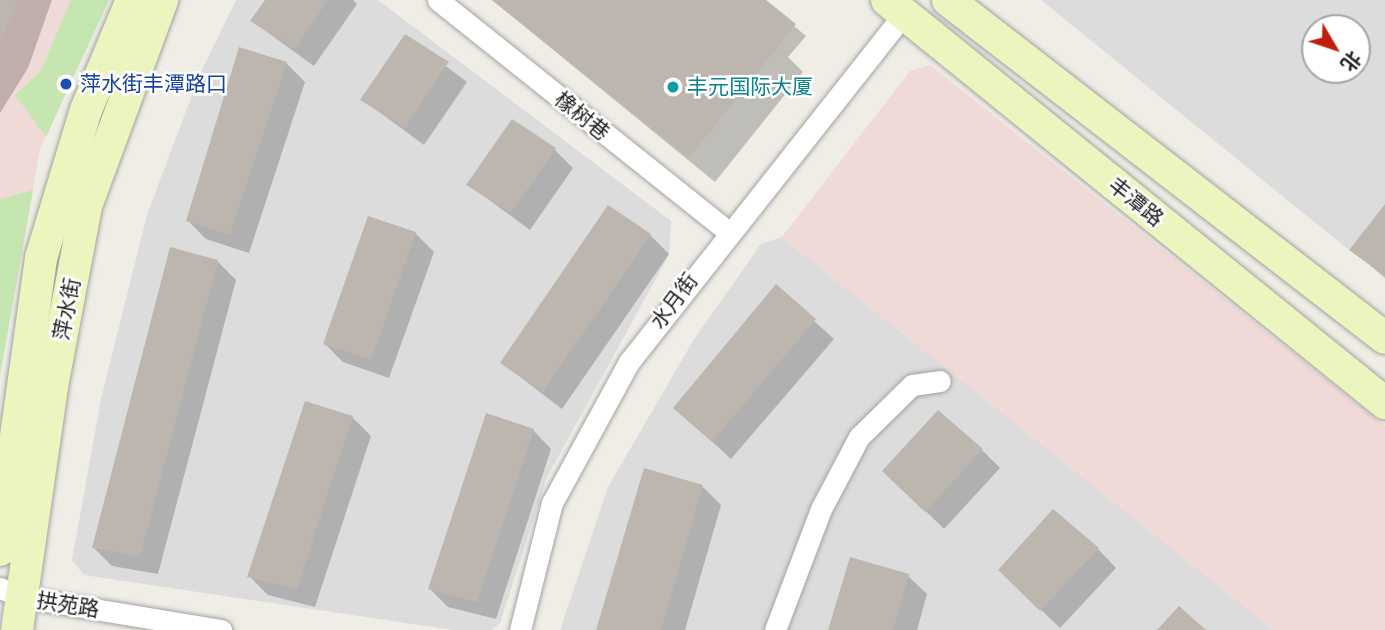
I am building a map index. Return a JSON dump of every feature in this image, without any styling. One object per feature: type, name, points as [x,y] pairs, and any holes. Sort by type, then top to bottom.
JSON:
[{"type":"main road","name":"萍水街","points":[[0,550],[41,258],[86,110],[132,0]]},
{"type":"main road","name":"萍水街","points":[[17,630],[11,593],[86,206],[162,0]]},
{"type":"main road","name":"丰潭路","points":[[948,0],[1385,338]]},
{"type":"main road","name":"丰潭路","points":[[895,7],[1385,403]]},
{"type":"street","name":"橡树巷","points":[[438,0],[727,231]]},
{"type":"street","name":"水月街","points":[[520,630],[552,503],[629,362],[895,7]]},
{"type":"street","points":[[775,630],[821,509],[859,437],[912,385],[940,382]]},
{"type":"street","name":"拱苑路","points":[[11,593],[220,630]]},
{"type":"shaded area","points":[[0,0],[109,0],[40,149],[0,375]]},
{"type":"shaded area","points":[[236,0],[378,0],[671,221],[669,255],[547,477],[500,623],[491,630],[453,630],[84,575],[72,560],[101,399],[147,215],[200,74]]},
{"type":"shaded area","points":[[1041,0],[1385,0],[1385,204],[1349,250]]},
{"type":"shaded area","points":[[930,65],[1385,426],[1385,630],[1274,630],[782,237],[910,71]]},
{"type":"shaded area","points":[[782,237],[1274,630],[560,630],[608,487],[693,341],[761,244]]},
{"type":"green space","points":[[71,0],[109,0],[46,137],[15,95],[41,71]]},
{"type":"green space","points":[[33,190],[0,375],[0,199]]},
{"type":"building","points":[[0,0],[17,0],[0,45]]},
{"type":"building","points":[[265,0],[328,0],[295,49],[250,21]]},
{"type":"building","name":"丰元国际大厦","points":[[492,0],[766,0],[796,24],[689,158]]},
{"type":"building","points":[[405,34],[449,62],[405,128],[360,100]]},
{"type":"building","points":[[239,47],[287,62],[230,235],[186,221]]},
{"type":"building","points":[[512,119],[556,148],[511,213],[466,185]]},
{"type":"building","points":[[1385,204],[1385,276],[1349,250]]},
{"type":"building","points":[[608,205],[651,234],[543,392],[500,363]]},
{"type":"building","points":[[368,216],[416,232],[371,360],[323,344]]},
{"type":"building","points":[[170,247],[218,260],[140,557],[92,548]]},
{"type":"building","points":[[776,284],[816,319],[712,442],[673,408]]},
{"type":"building","points":[[305,401],[353,416],[297,589],[247,577]]},
{"type":"building","points":[[938,410],[983,449],[925,512],[882,471]]},
{"type":"building","points":[[486,413],[534,429],[477,602],[428,589]]},
{"type":"building","points":[[644,468],[703,485],[661,630],[596,630]]},
{"type":"building","points":[[1053,509],[1099,548],[1040,611],[998,570]]},
{"type":"building","points":[[850,557],[909,574],[893,630],[828,630]]},
{"type":"building","points":[[1179,606],[1206,630],[1157,630]]},
{"type":"place","name":"萍水街丰潭路口","points":[[66,84]]},
{"type":"place","name":"丰元国际大厦","points":[[673,87]]}]
